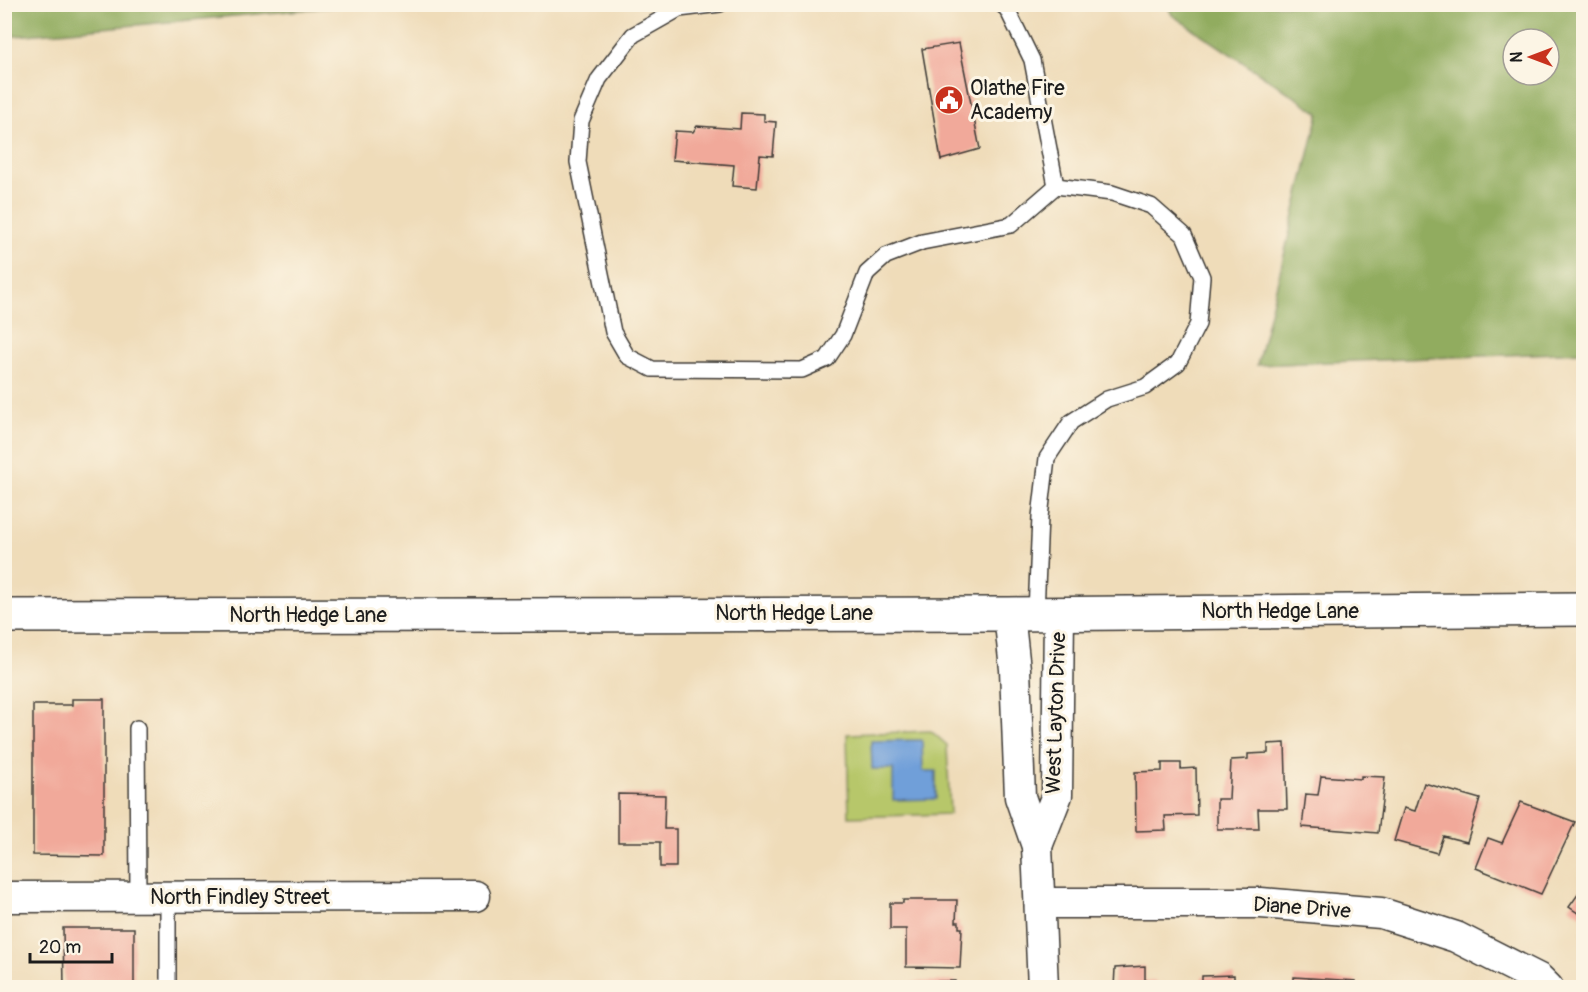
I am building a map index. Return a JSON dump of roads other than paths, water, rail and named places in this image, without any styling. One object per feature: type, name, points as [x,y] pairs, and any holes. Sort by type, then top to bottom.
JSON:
[{"type":"street","name":"North Hedge Lane","points":[[4,616],[1584,609]]},
{"type":"street","name":"West Layton Drive","points":[[1035,613],[1057,795],[1037,846]]},
{"type":"street","name":"West Layton Drive","points":[[1035,613],[1015,669],[1020,797],[1037,846],[1043,987]]},
{"type":"street","name":"North Findley Street","points":[[4,897],[475,896]]},
{"type":"street","name":"Diane Drive","points":[[1040,903],[1261,903],[1381,914],[1456,937],[1539,979],[1548,987]]},
{"type":"lane","points":[[720,4],[679,9],[633,34],[598,79],[581,121],[578,162],[613,332],[627,356],[652,369],[802,370],[827,359],[843,335],[867,273],[885,256],[922,242],[1011,225],[1056,186],[1112,194],[1151,206],[1184,235],[1202,277],[1198,324],[1178,363],[1145,387],[1107,399],[1071,422],[1047,459],[1040,517],[1035,613]]},
{"type":"lane","points":[[1001,4],[1007,9],[1032,60],[1056,186]]},
{"type":"lane","points":[[136,728],[138,897]]},
{"type":"lane","points":[[168,897],[168,987]]},
{"type":"water","points":[[922,740],[923,771],[936,771],[936,799],[893,800],[893,769],[872,769],[871,741]]},
{"type":"place","name":"Olathe Fire Academy","points":[[949,100]]}]
